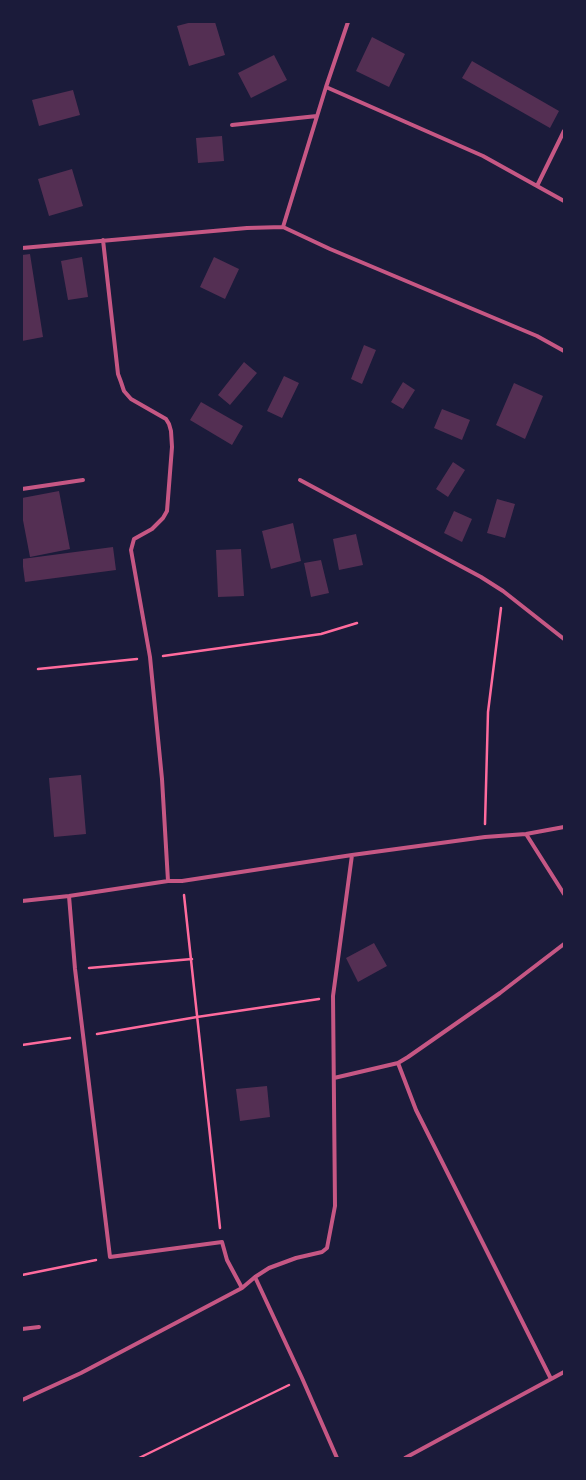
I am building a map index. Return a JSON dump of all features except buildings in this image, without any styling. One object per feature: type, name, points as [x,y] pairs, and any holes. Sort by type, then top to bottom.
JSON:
[{"type":"street","points":[[283,227],[326,87],[348,22]]},
{"type":"street","points":[[326,87],[483,156],[564,201]]},
{"type":"street","points":[[232,125],[317,116]]},
{"type":"street","points":[[537,186],[564,131]]},
{"type":"street","points":[[22,248],[247,228],[283,227],[330,249],[537,336],[564,351]]},
{"type":"street","points":[[103,240],[118,374],[124,391],[131,399],[166,419],[171,431],[172,447],[167,511],[163,518],[152,529],[134,539],[131,550],[150,658],[162,779],[168,881]]},
{"type":"street","points":[[22,489],[83,480]]},
{"type":"street","points":[[300,480],[481,577],[503,591],[564,639]]},
{"type":"street","points":[[22,901],[69,896],[168,881],[182,881],[352,855],[485,837],[526,834],[564,827]]},
{"type":"street","points":[[526,834],[564,894]]},
{"type":"street","points":[[22,1400],[81,1373],[242,1288],[254,1277],[269,1268],[296,1258],[322,1252],[327,1248],[335,1206],[333,996],[352,855]]},
{"type":"street","points":[[69,896],[75,969],[110,1257],[222,1242],[227,1260],[242,1288]]},
{"type":"street","points":[[334,1078],[398,1063],[500,993],[564,944]]},
{"type":"street","points":[[398,1063],[416,1110],[551,1379]]},
{"type":"street","points":[[254,1277],[302,1378],[337,1458]]},
{"type":"street","points":[[22,1329],[39,1327]]},
{"type":"street","points":[[405,1458],[564,1372]]},
{"type":"path","points":[[485,837],[488,712],[503,591]]},
{"type":"path","points":[[38,669],[150,658],[321,634],[357,623]]},
{"type":"path","points":[[182,881],[192,959],[222,1242]]},
{"type":"path","points":[[75,969],[192,959]]},
{"type":"path","points":[[22,1045],[197,1017],[311,1001],[333,996]]},
{"type":"path","points":[[22,1275],[110,1257]]},
{"type":"path","points":[[139,1458],[302,1378]]}]
